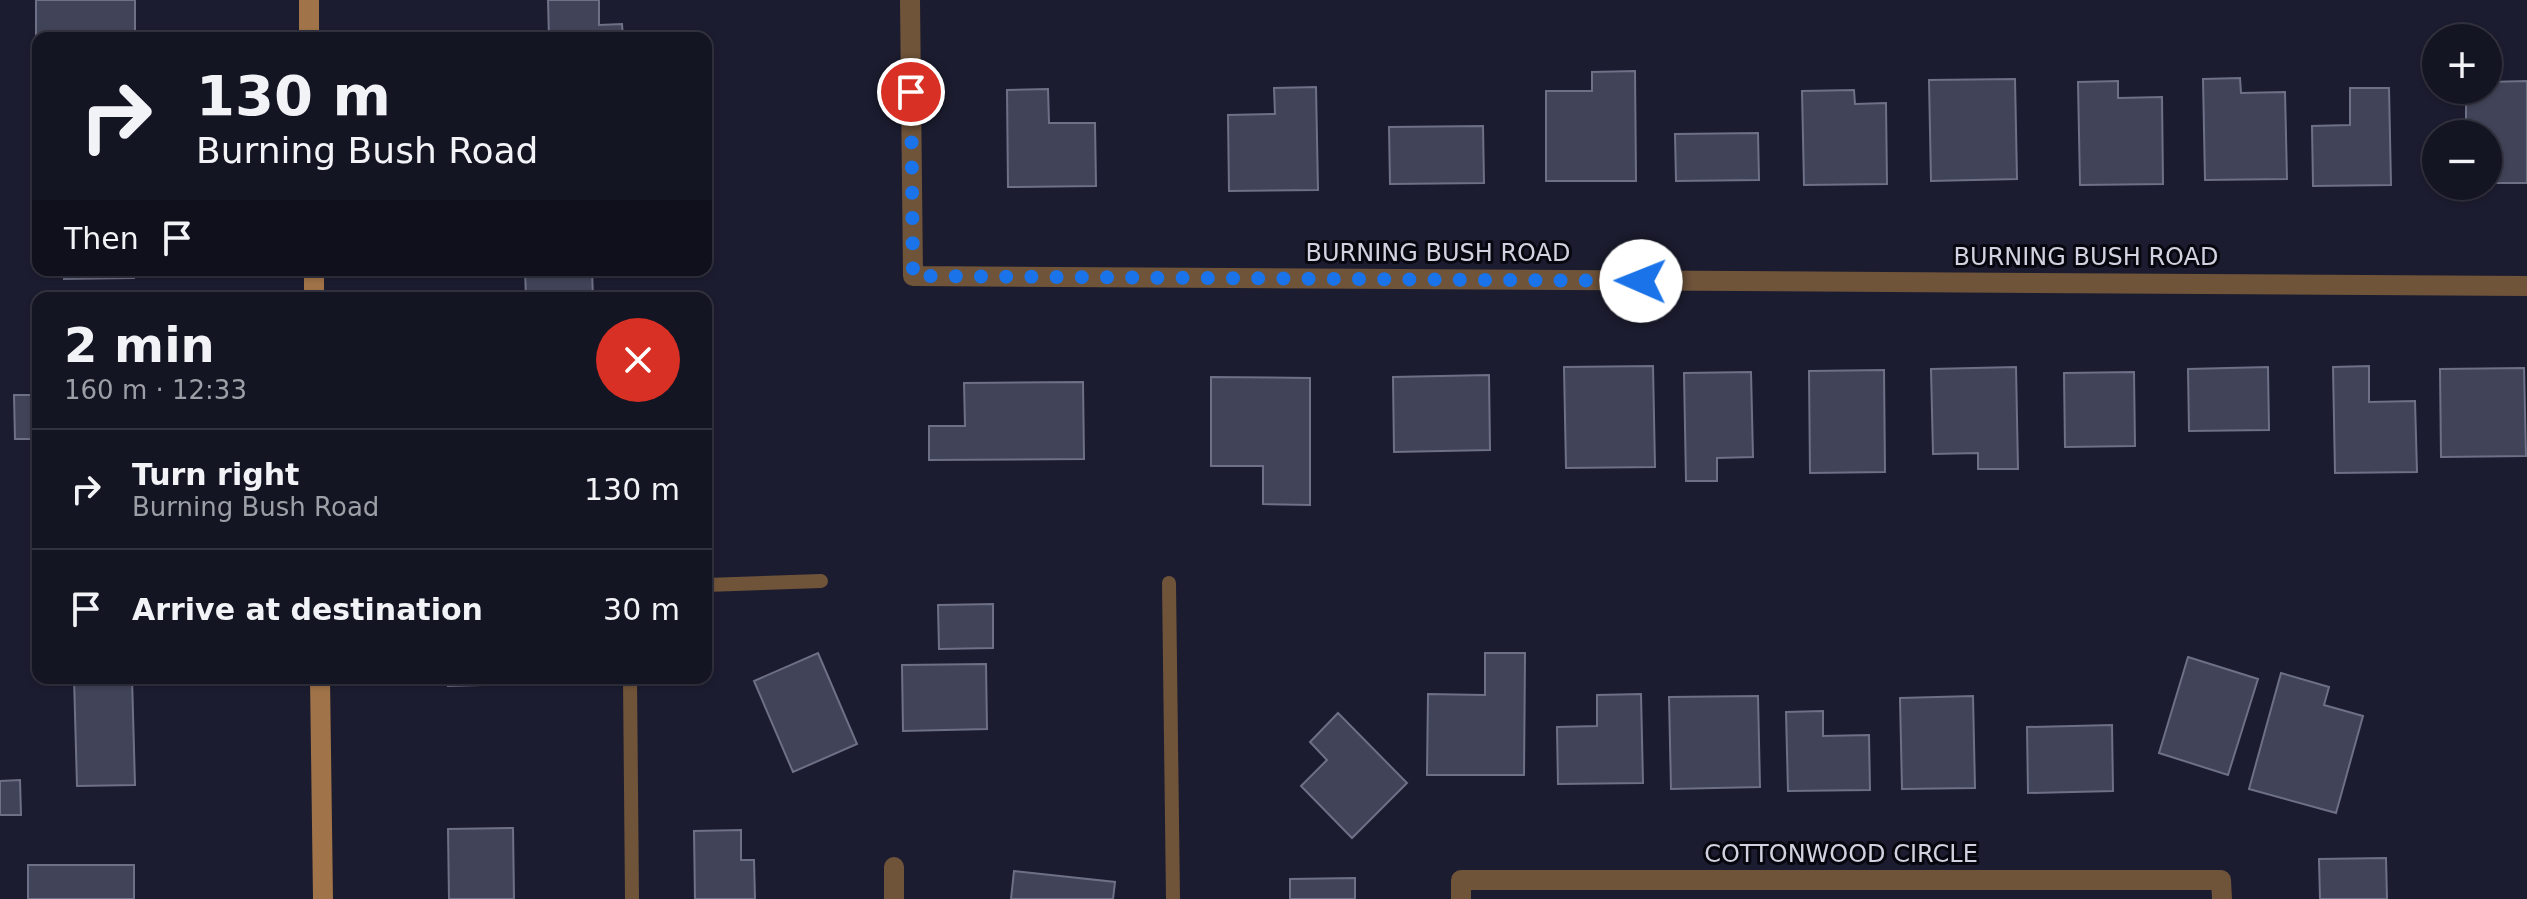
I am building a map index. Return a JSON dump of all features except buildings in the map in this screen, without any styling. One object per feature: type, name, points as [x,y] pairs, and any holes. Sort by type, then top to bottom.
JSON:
[{"type":"main road","points":[[309,0],[309,32]]},
{"type":"main road","points":[[320,684],[323,899]]},
{"type":"street","name":"BURNING BUSH ROAD","points":[[910,0],[913,276],[2527,286]]},
{"type":"street","points":[[894,867],[894,899]]},
{"type":"street","name":"COTTONWOOD CIRCLE","points":[[1461,899],[1461,880],[2221,880],[2222,899]]},
{"type":"lane","points":[[712,585],[821,581]]},
{"type":"lane","points":[[1169,583],[1173,899]]},
{"type":"lane","points":[[630,684],[632,899]]},
{"type":"route","points":[[911,92],[913,276],[1641,281]]}]
